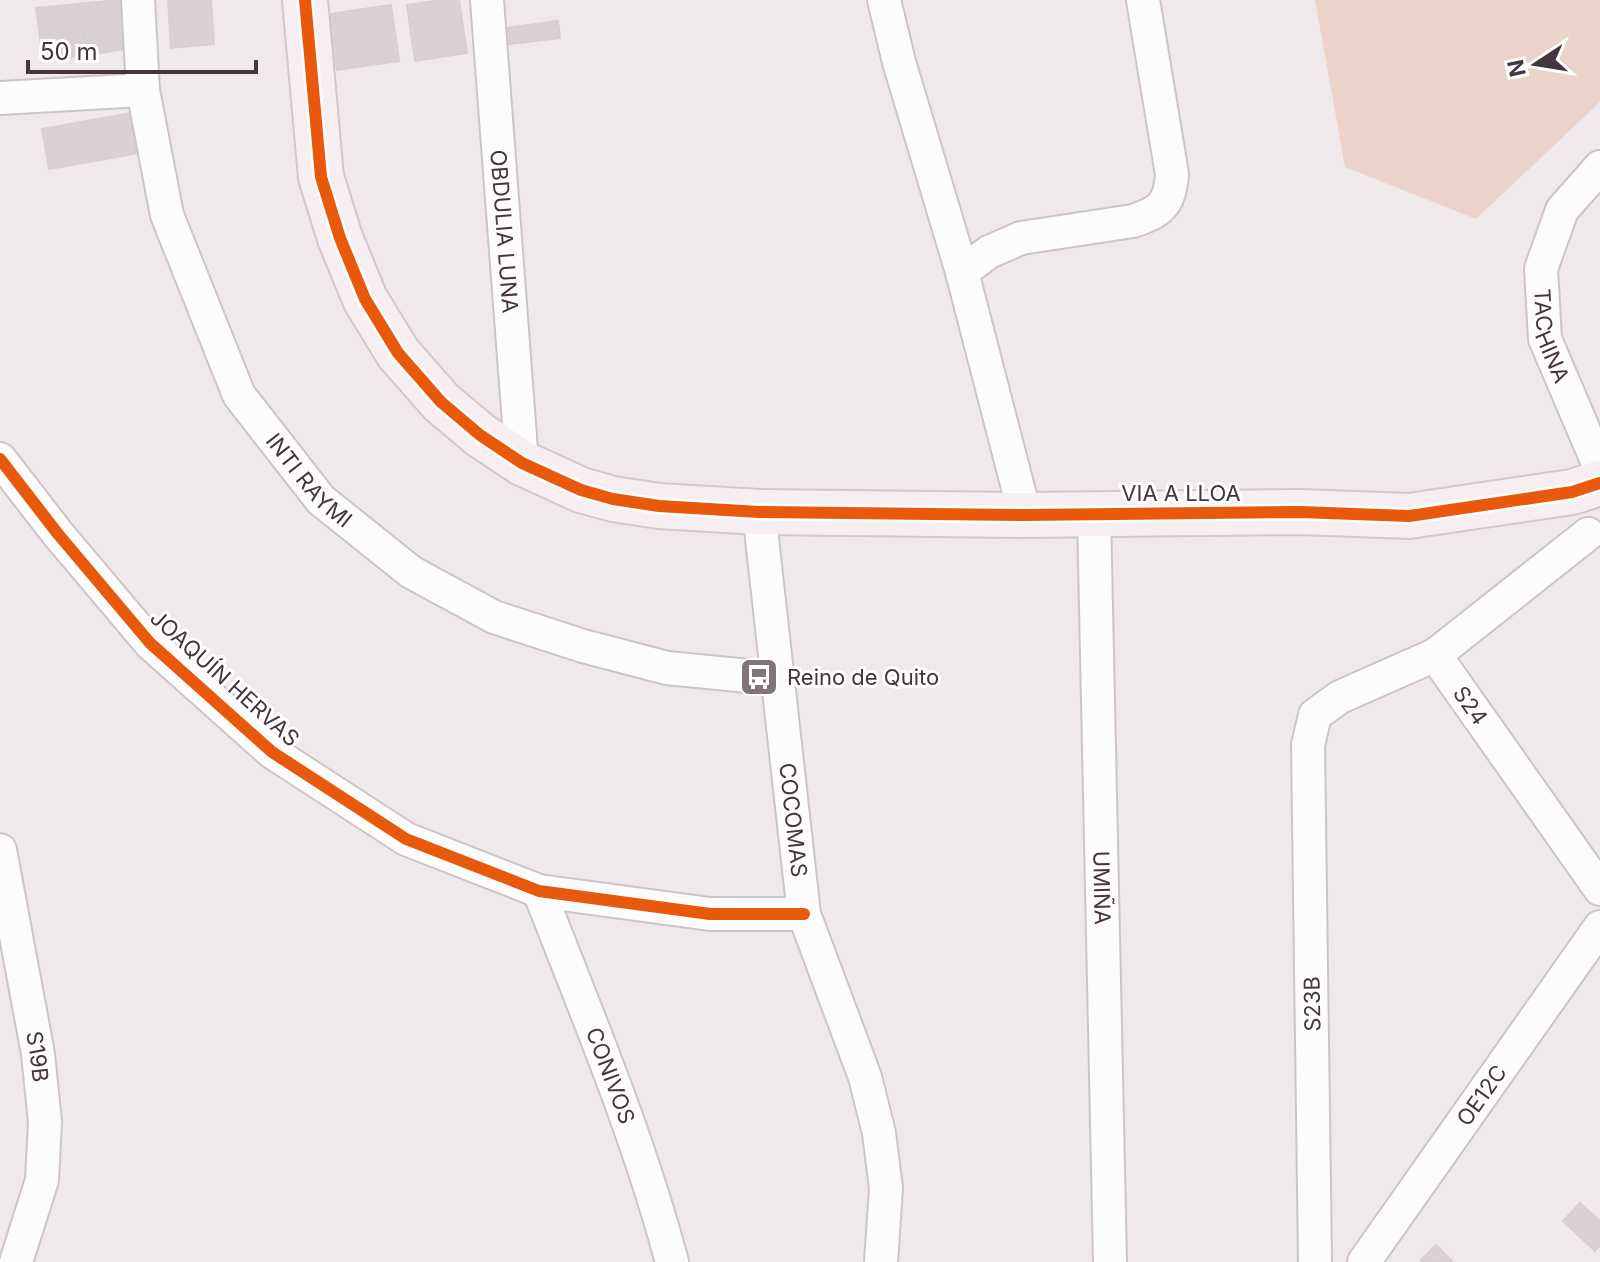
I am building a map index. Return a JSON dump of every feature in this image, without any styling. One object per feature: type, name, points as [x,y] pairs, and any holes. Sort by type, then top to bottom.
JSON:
[{"type":"street","name":"INTI RAYMI","points":[[138,0],[143,90],[167,215],[239,395],[321,500],[411,572],[494,617],[583,646],[667,668],[759,677],[777,674]]},
{"type":"street","name":"VIA A LLOA","points":[[305,0],[321,177],[340,238],[365,299],[398,353],[441,402],[480,435],[522,463],[581,490],[659,506],[759,512],[1025,515],[1300,512],[1409,516],[1591,481]]},
{"type":"street","name":"OBDULIA LUNA","points":[[487,0],[522,463]]},
{"type":"street","points":[[884,0],[899,62],[962,272],[1025,515]]},
{"type":"street","points":[[962,272],[989,252],[1021,238],[1133,221],[1163,206],[1171,191],[1172,174],[1143,0]]},
{"type":"street","points":[[0,98],[143,90]]},
{"type":"street","name":"TACHINA","points":[[1594,532],[1591,481],[1545,339],[1541,269],[1562,210],[1600,167]]},
{"type":"street","name":"JOAQUÍN HERVAS","points":[[0,459],[58,534],[150,643],[272,752],[406,839],[539,891],[710,914],[804,914]]},
{"type":"street","name":"COCOMAS","points":[[759,512],[804,914],[865,1077],[879,1133],[886,1188],[881,1262]]},
{"type":"street","name":"UMIÑA","points":[[1094,514],[1110,1262]]},
{"type":"street","points":[[1435,655],[1594,532]]},
{"type":"street","name":"S23B","points":[[1315,1262],[1308,745],[1315,715],[1340,697],[1435,655]]},
{"type":"street","name":"S24","points":[[1435,655],[1600,889]]},
{"type":"street","name":"S19B","points":[[0,850],[38,1054],[45,1122],[42,1180],[16,1262]]},
{"type":"street","name":"CONIVOS","points":[[539,891],[631,1127],[672,1262]]},
{"type":"street","name":"OE12C","points":[[1364,1262],[1600,927]]},
{"type":"shaded area","points":[[1315,0],[1600,0],[1600,102],[1476,219],[1345,167]]},
{"type":"building","points":[[134,0],[136,47],[88,55],[78,4]]},
{"type":"building","points":[[168,0],[211,0],[214,44],[171,48]]},
{"type":"building","points":[[459,0],[467,53],[415,61],[407,5]]},
{"type":"building","points":[[78,4],[88,55],[43,61],[36,8]]},
{"type":"building","points":[[391,5],[399,61],[337,70],[329,14]]},
{"type":"building","points":[[558,21],[560,38],[501,45],[499,29]]},
{"type":"building","points":[[143,111],[150,151],[49,169],[42,129]]},
{"type":"building","points":[[1580,1203],[1600,1221],[1600,1245],[1595,1251],[1563,1221]]},
{"type":"building","points":[[1436,1245],[1453,1262],[1421,1260]]},
{"type":"cycle path","points":[[305,0],[321,177],[340,238],[365,299],[398,353],[441,402],[480,435],[522,463],[581,490],[659,506],[759,512],[1025,515],[1300,512],[1409,516],[1572,492],[1600,483]]},
{"type":"cycle path","points":[[0,459],[58,534],[150,643],[272,752],[406,839],[539,891],[710,914],[804,914]]},
{"type":"place","name":"Reino de Quito","points":[[759,677]]}]
